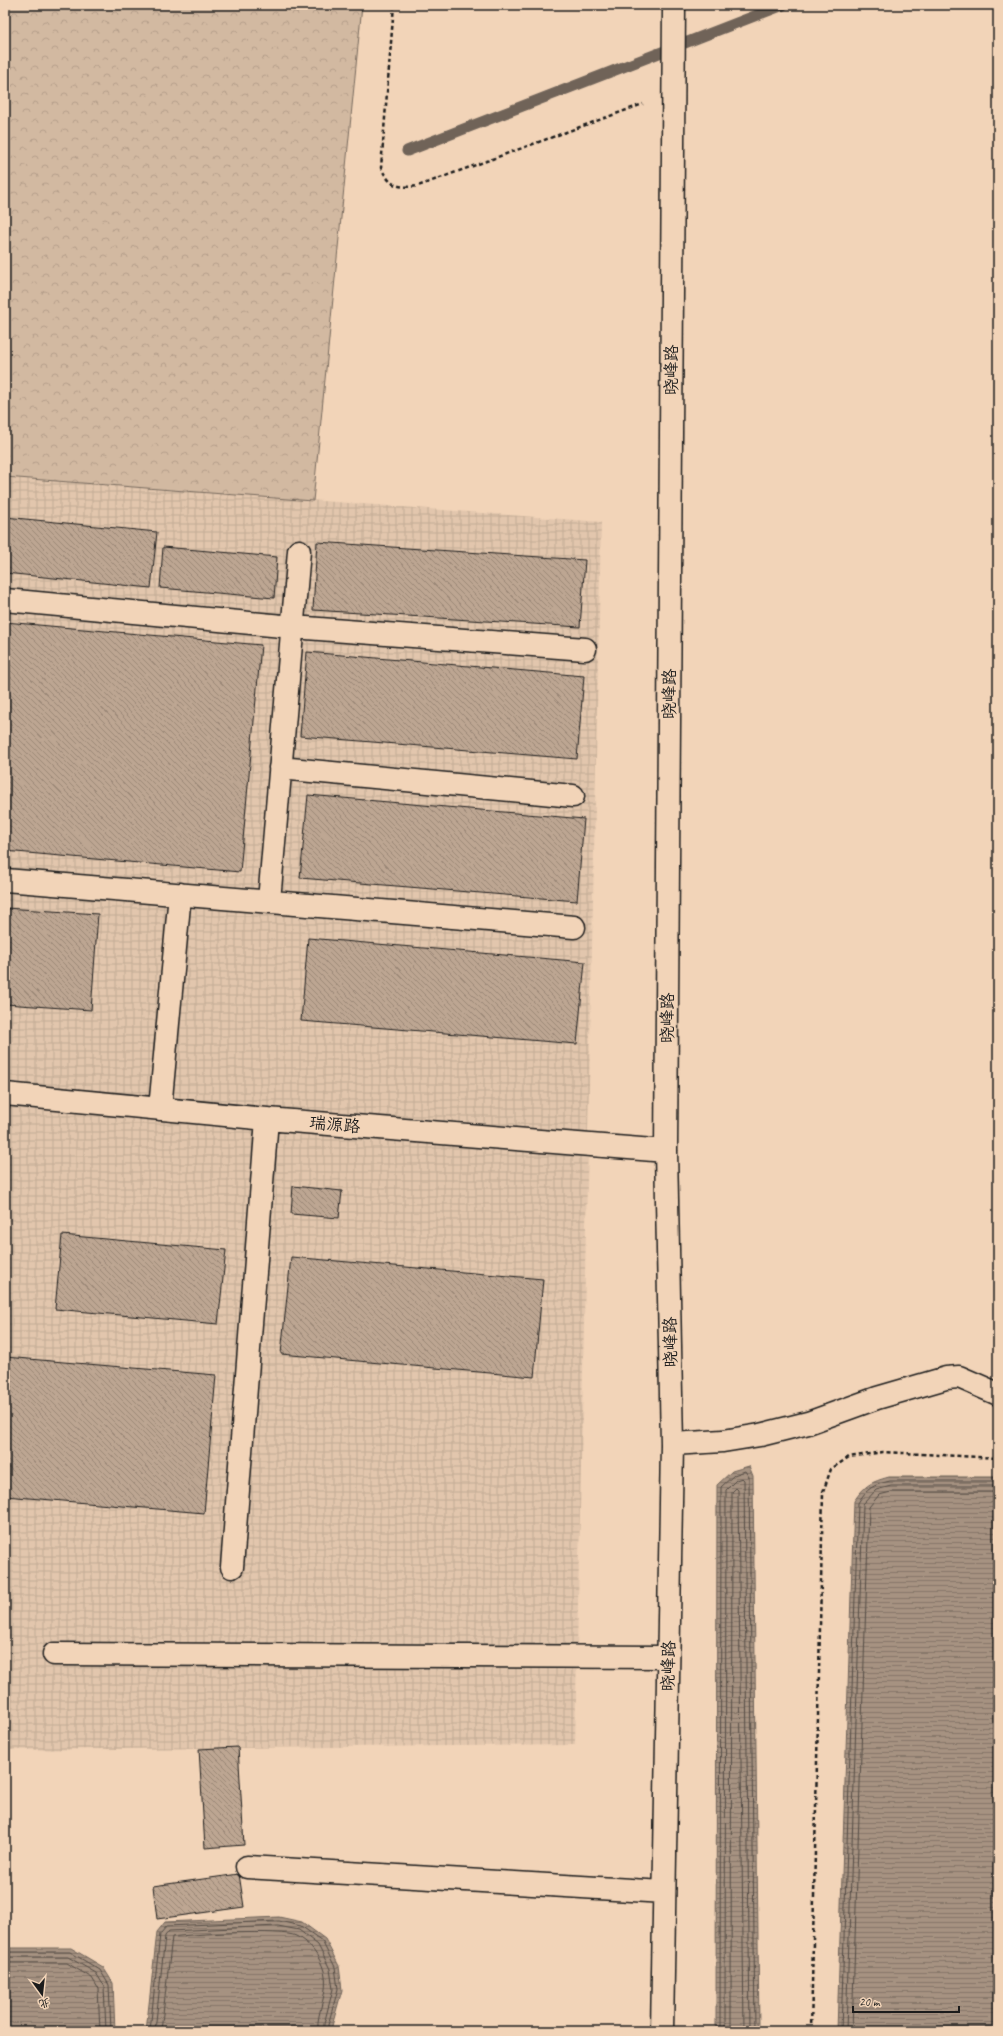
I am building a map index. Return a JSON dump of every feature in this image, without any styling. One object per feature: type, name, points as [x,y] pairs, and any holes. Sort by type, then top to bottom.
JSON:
[{"type":"street","name":"晓峰路","points":[[662,2031],[672,1444],[666,1151],[674,5]]},
{"type":"street","points":[[269,901],[299,551]]},
{"type":"street","points":[[5,600],[292,627],[585,649]]},
{"type":"street","points":[[280,768],[573,796]]},
{"type":"street","points":[[5,880],[574,927]]},
{"type":"street","points":[[160,1108],[180,894]]},
{"type":"street","name":"瑞源路","points":[[5,1094],[267,1119],[666,1151]]},
{"type":"street","points":[[232,1567],[267,1119]]},
{"type":"street","points":[[672,1444],[723,1441],[760,1435],[808,1423],[877,1398],[946,1378],[959,1377],[998,1394]]},
{"type":"street","points":[[54,1654],[668,1657]]},
{"type":"street","points":[[247,1867],[664,1892]]},
{"type":"path","points":[[394,5],[381,168],[387,180],[399,188],[418,186],[673,93]]},
{"type":"path","points":[[811,2031],[823,1492],[831,1469],[849,1457],[883,1452],[998,1458]]},
{"type":"shaded area","points":[[5,477],[601,522],[575,1745],[5,1750]]},
{"type":"green space","points":[[5,5],[362,5],[313,501],[5,477]]},
{"type":"water","points":[[749,1466],[753,1476],[759,2031],[716,2031],[717,1485],[732,1471]]},
{"type":"water","points":[[889,1477],[998,1477],[998,2031],[837,2031],[854,1501],[869,1485]]},
{"type":"water","points":[[279,1917],[302,1922],[325,1939],[339,1966],[342,1990],[332,2026],[333,2031],[146,2031],[157,1932],[165,1922]]},
{"type":"water","points":[[5,1948],[71,1948],[103,1967],[113,1983],[115,2031],[5,2031]]},
{"type":"building","points":[[5,517],[157,532],[151,588],[5,573]]},
{"type":"building","points":[[317,542],[585,560],[580,627],[313,610]]},
{"type":"building","points":[[163,547],[277,557],[274,598],[160,588]]},
{"type":"building","points":[[5,622],[261,645],[240,872],[5,851]]},
{"type":"building","points":[[307,652],[584,676],[577,759],[300,736]]},
{"type":"building","points":[[308,795],[584,819],[577,901],[300,878]]},
{"type":"building","points":[[5,908],[98,914],[91,1010],[5,1004]]},
{"type":"building","points":[[308,938],[585,962],[577,1044],[301,1021]]},
{"type":"building","points":[[293,1186],[342,1191],[339,1218],[291,1214]]},
{"type":"building","points":[[62,1235],[226,1250],[218,1324],[55,1309]]},
{"type":"building","points":[[291,1257],[543,1279],[534,1377],[281,1354]]},
{"type":"building","points":[[5,1357],[216,1375],[204,1513],[5,1496]]},
{"type":"building","points":[[238,1747],[244,1845],[205,1848],[199,1749]]},
{"type":"building","points":[[239,1874],[244,1907],[157,1919],[153,1886]]},
{"type":"waterway","points":[[407,151],[783,5]]}]
